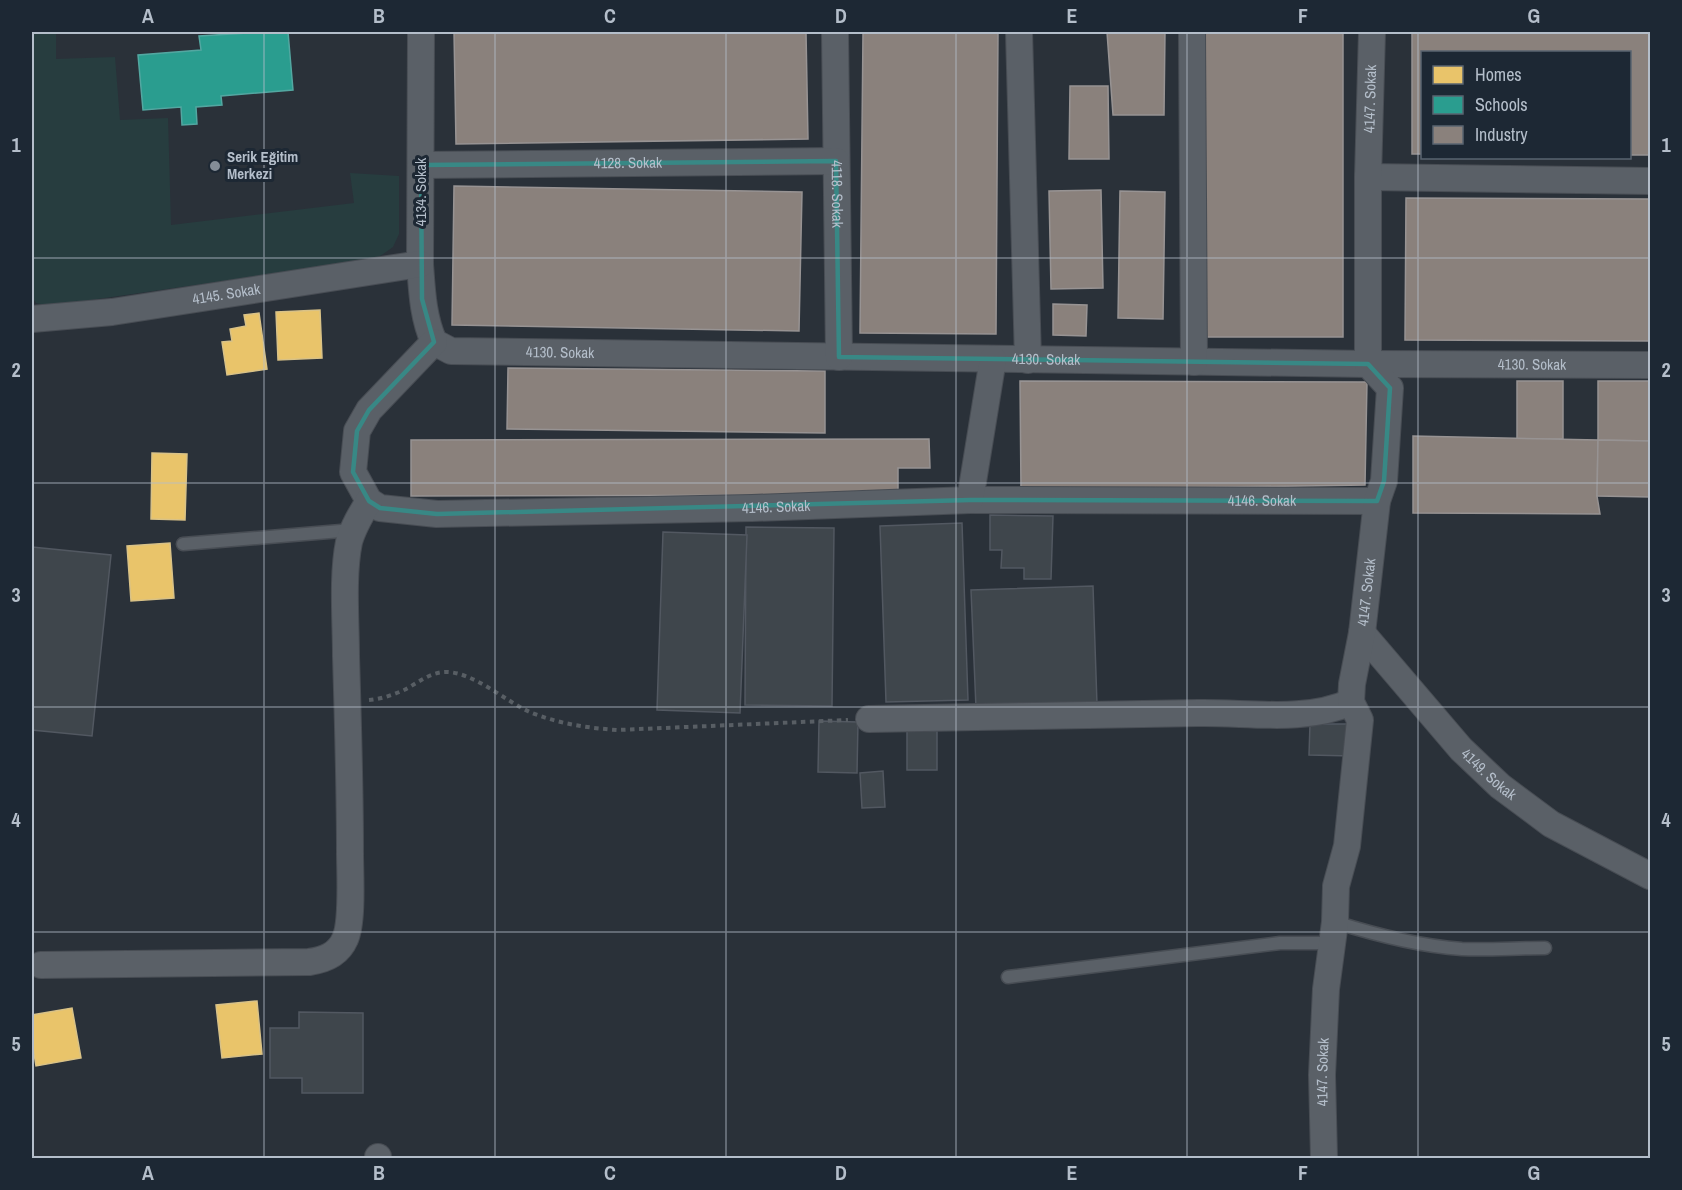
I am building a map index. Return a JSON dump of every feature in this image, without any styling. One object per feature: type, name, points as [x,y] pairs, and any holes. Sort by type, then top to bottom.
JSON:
[{"type":"street","name":"4134. Sokak","points":[[421,32],[420,264],[425,317],[438,345]]},
{"type":"street","name":"4118. Sokak","points":[[835,32],[839,357]]},
{"type":"street","points":[[1019,32],[1028,360]]},
{"type":"street","points":[[1192,32],[1194,362]]},
{"type":"street","name":"4147. Sokak","points":[[1324,1158],[1323,1030],[1334,933],[1336,886],[1347,846],[1360,720],[1351,702],[1352,684],[1362,633],[1377,501],[1384,481],[1390,388],[1368,364],[1368,177],[1372,32]]},
{"type":"street","name":"4128. Sokak","points":[[421,165],[836,161]]},
{"type":"street","points":[[1368,177],[1650,181]]},
{"type":"street","name":"4145. Sokak","points":[[32,320],[112,312],[420,264]]},
{"type":"street","points":[[41,965],[309,962],[323,960],[333,955],[342,946],[348,924],[350,843],[347,561],[353,530],[369,501],[353,472],[357,431],[369,410],[438,345]]},
{"type":"street","name":"4130. Sokak","points":[[438,345],[451,351],[466,352],[1368,364],[1650,364]]},
{"type":"street","points":[[970,500],[993,359]]},
{"type":"street","name":"4146. Sokak","points":[[369,501],[380,508],[437,514],[752,508],[970,500],[1377,501]]},
{"type":"street","name":"4149. Sokak","points":[[1362,633],[1461,749],[1500,786],[1551,824],[1650,876]]},
{"type":"street","points":[[869,720],[1224,713],[1286,715],[1333,710],[1351,702]]},
{"type":"lane","points":[[183,544],[353,530]]},
{"type":"lane","points":[[1008,977],[1304,941],[1334,933],[1461,949],[1545,948]]},
{"type":"path","points":[[347,702],[376,699],[395,694],[430,675],[447,672],[465,676],[530,712],[569,724],[593,728],[617,730],[869,720]]},
{"type":"highlighted area","points":[[836,161],[839,357],[1368,364],[1390,388],[1384,481],[1377,501],[970,500],[437,514],[380,508],[369,501],[353,472],[357,431],[369,410],[434,342],[422,299],[421,165]]},
{"type":"green space","points":[[32,32],[56,32],[56,59],[115,57],[120,120],[168,118],[171,225],[354,203],[350,173],[399,176],[399,234],[393,247],[376,259],[49,306],[36,303],[32,297]]},
{"type":"building: Homes","points":[[320,310],[322,358],[278,360],[276,312]]},
{"type":"building: Homes","points":[[259,313],[267,369],[227,375],[222,342],[232,341],[230,329],[246,326],[244,315]]},
{"type":"building: Homes","points":[[152,453],[187,454],[185,520],[151,519]]},
{"type":"building: Homes","points":[[170,543],[174,598],[131,601],[127,546]]},
{"type":"building: Homes","points":[[257,1001],[262,1054],[222,1058],[216,1005]]},
{"type":"building: Homes","points":[[72,1008],[81,1058],[36,1066],[32,1041],[32,1015]]},
{"type":"building: Schools","points":[[288,32],[293,90],[221,96],[222,105],[196,107],[197,124],[182,125],[181,107],[143,110],[138,55],[201,50],[199,36]]},
{"type":"building: Industry","points":[[454,32],[806,32],[808,139],[456,144]]},
{"type":"building: Industry","points":[[863,32],[998,32],[996,334],[860,333]]},
{"type":"building: Industry","points":[[1107,32],[1165,32],[1164,115],[1113,115]]},
{"type":"building: Industry","points":[[1201,32],[1343,32],[1343,337],[1201,337]]},
{"type":"building: Industry","points":[[1412,32],[1650,32],[1650,155],[1631,155],[1631,51],[1421,51],[1421,154],[1412,154]]},
{"type":"building: Industry","points":[[1070,86],[1108,86],[1109,159],[1069,159]]},
{"type":"building: Industry","points":[[454,186],[802,192],[799,331],[452,325]]},
{"type":"building: Industry","points":[[1101,190],[1103,288],[1051,289],[1049,191]]},
{"type":"building: Industry","points":[[1120,191],[1165,192],[1163,319],[1118,318]]},
{"type":"building: Industry","points":[[1406,198],[1650,199],[1650,341],[1405,340]]},
{"type":"building: Industry","points":[[1053,304],[1087,305],[1086,336],[1053,335]]},
{"type":"building: Industry","points":[[508,368],[825,371],[825,433],[507,429]]},
{"type":"building: Industry","points":[[1020,381],[1367,382],[1365,485],[1021,490]]},
{"type":"building: Industry","points":[[1517,381],[1563,381],[1563,439],[1517,439]]},
{"type":"building: Industry","points":[[1598,381],[1650,381],[1650,441],[1598,440]]},
{"type":"building: Industry","points":[[1413,436],[1598,440],[1597,496],[1600,514],[1413,513]]},
{"type":"building: Industry","points":[[929,439],[930,468],[898,468],[898,495],[411,496],[411,440]]},
{"type":"building: Industry","points":[[1598,440],[1650,441],[1650,497],[1597,496]]},
{"type":"building: Other","points":[[990,515],[1053,516],[1051,579],[1024,579],[1024,568],[1001,568],[1002,550],[990,550]]},
{"type":"building: Other","points":[[962,523],[968,700],[886,702],[880,526]]},
{"type":"building: Other","points":[[746,527],[834,528],[832,706],[745,705]]},
{"type":"building: Other","points":[[663,532],[747,535],[740,713],[657,710]]},
{"type":"building: Other","points":[[32,547],[111,555],[92,736],[32,730]]},
{"type":"building: Other","points":[[1093,586],[1097,704],[976,708],[971,590]]},
{"type":"building: Other","points":[[819,721],[858,722],[857,773],[818,772]]},
{"type":"building: Other","points":[[1310,724],[1353,724],[1352,756],[1309,755]]},
{"type":"building: Other","points":[[907,730],[937,731],[937,770],[907,770]]},
{"type":"building: Other","points":[[883,771],[885,807],[862,808],[860,773]]},
{"type":"building: Other","points":[[299,1012],[363,1013],[363,1093],[302,1093],[302,1078],[270,1078],[270,1028],[299,1028]]},
{"type":"place","name":"Serik Eğitim Merkezi","points":[[215,166]]}]
